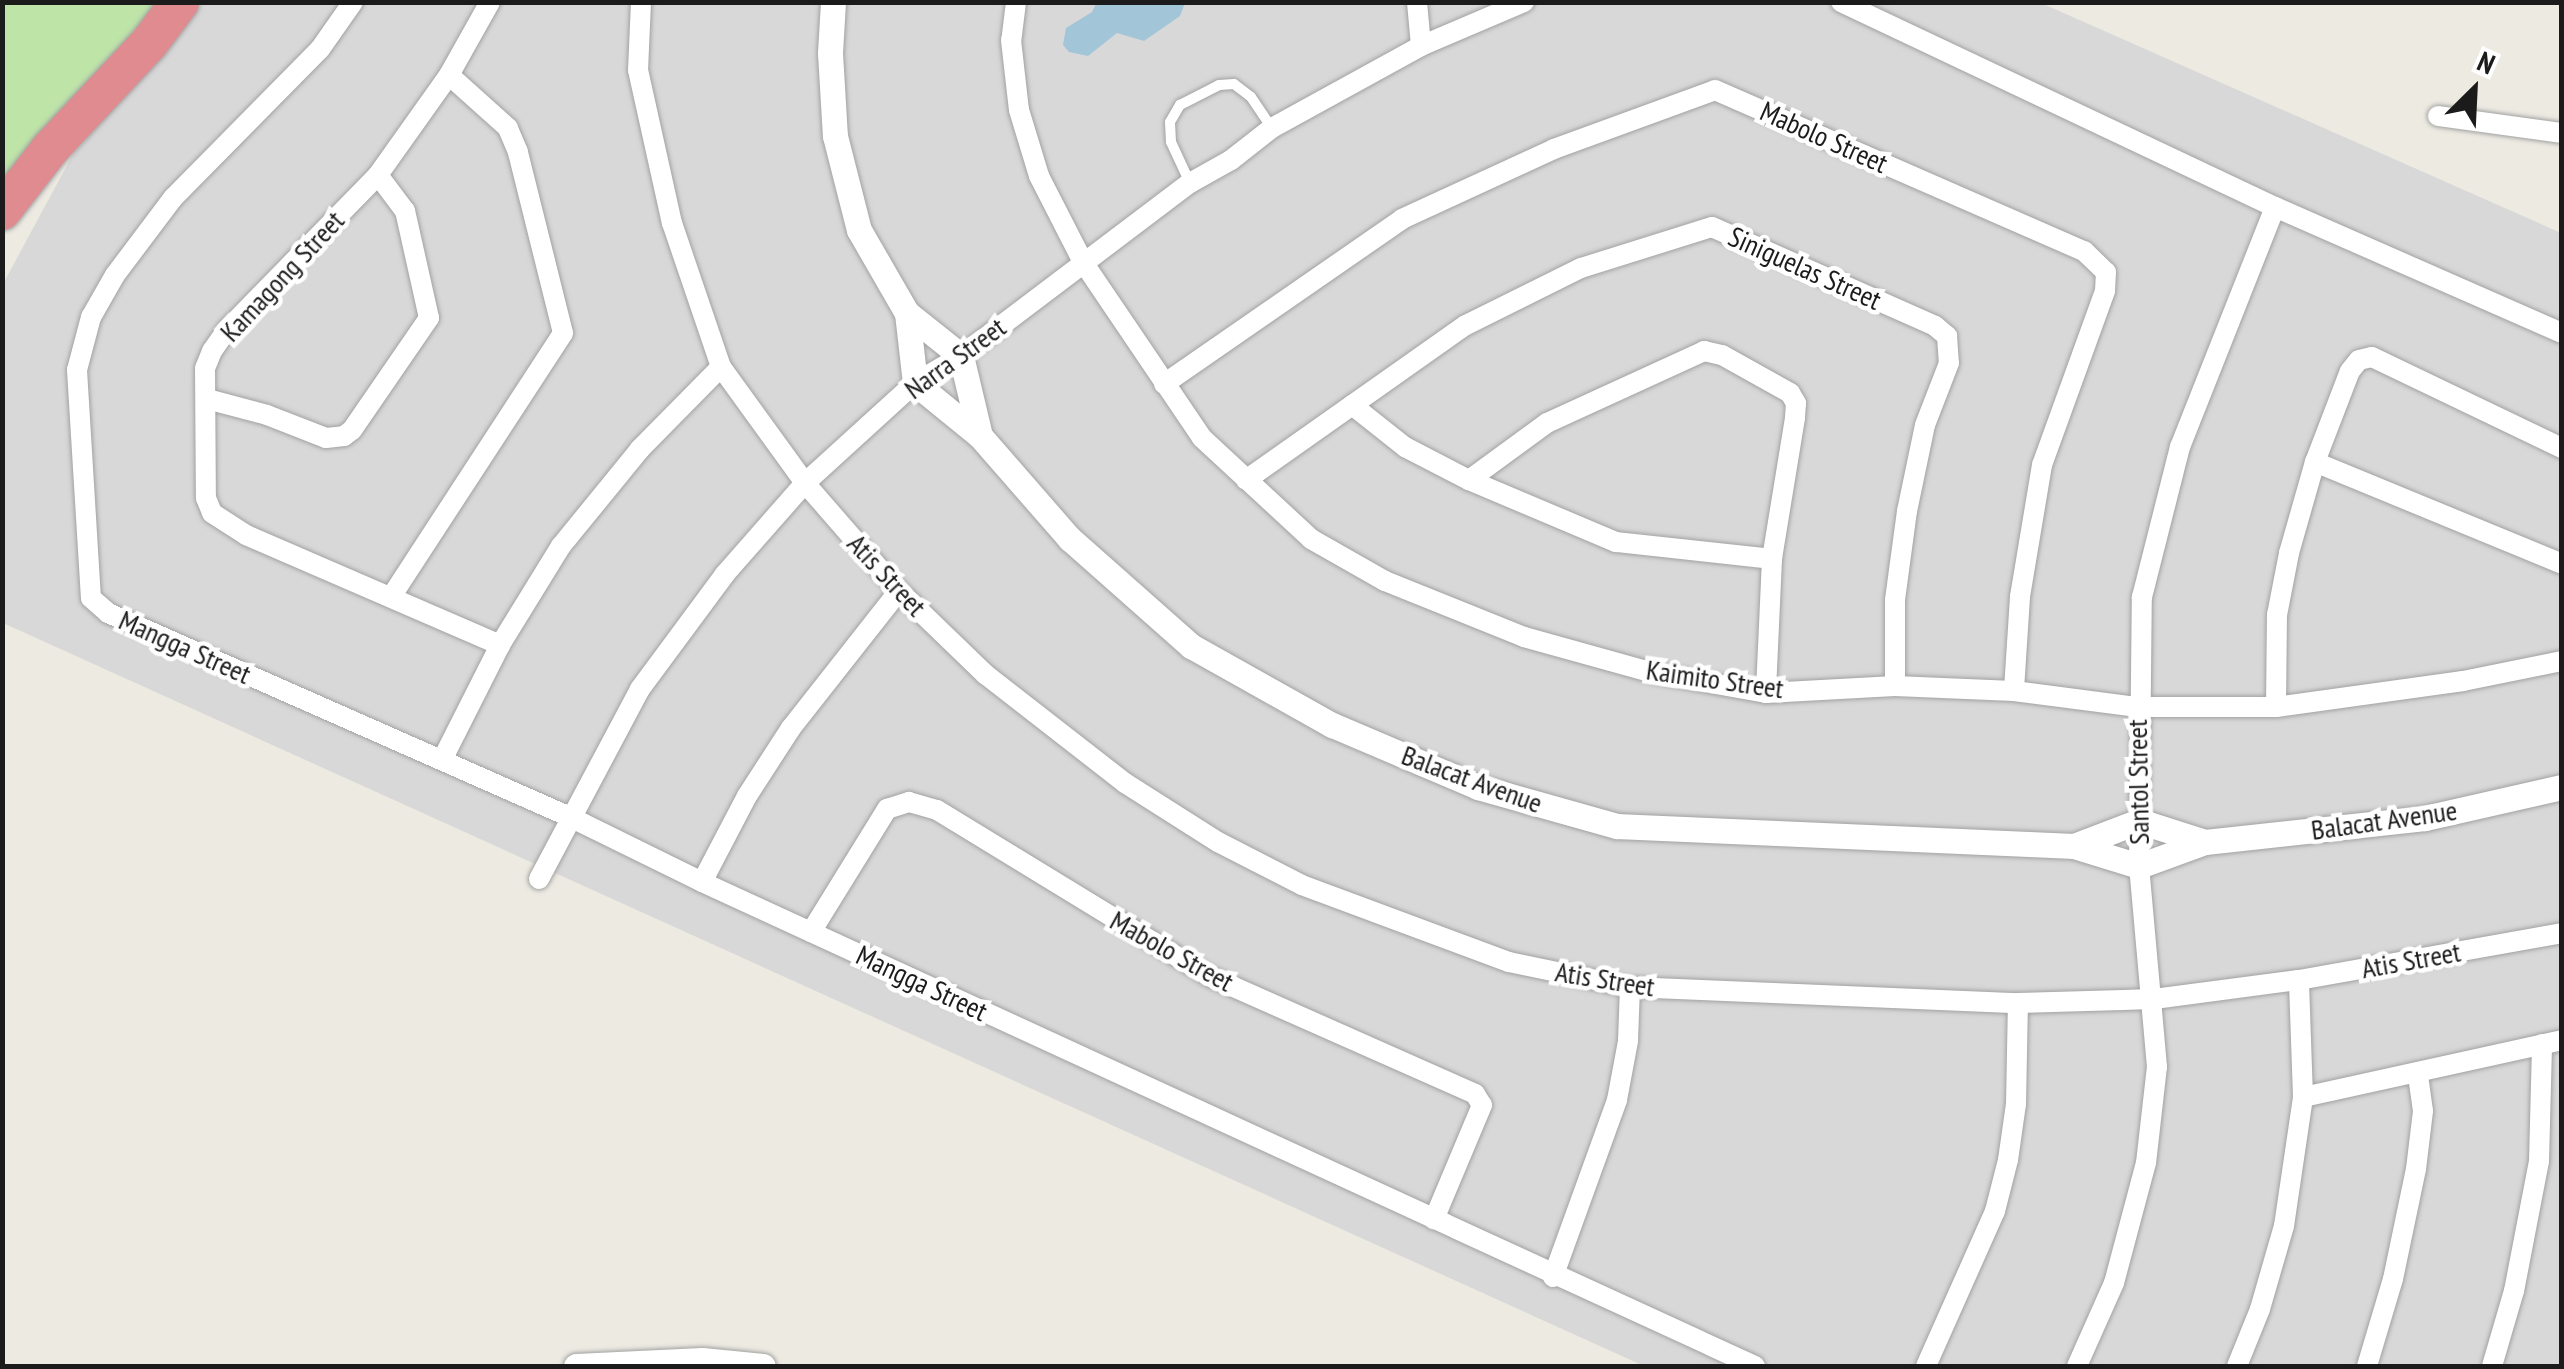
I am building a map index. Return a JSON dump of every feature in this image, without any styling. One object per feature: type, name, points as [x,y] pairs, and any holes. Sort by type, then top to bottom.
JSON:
[{"type":"highway","points":[[2,211],[50,149],[150,42],[180,2]]},
{"type":"street","name":"Mangga Street","points":[[353,2],[320,49],[173,198],[116,275],[91,317],[77,370],[91,598],[108,614],[570,817],[1553,1277],[1755,1366]]},
{"type":"street","name":"Kamagong Street","points":[[490,2],[449,75],[378,174],[226,331],[205,368],[206,498],[212,513],[246,535],[500,645]]},
{"type":"street","name":"Atis Street","points":[[641,2],[638,70],[672,223],[722,368],[805,482],[899,591],[985,674],[1126,783],[1218,842],[1302,885],[1509,962],[1630,987],[2018,1004],[2154,999],[2299,980],[2562,932]]},
{"type":"street","points":[[833,2],[830,52],[835,136],[859,230],[906,313],[915,383]]},
{"type":"street","name":"Kaimito Street","points":[[1016,2],[1011,40],[1019,110],[1039,176],[1083,262],[1202,438],[1312,540],[1385,581],[1524,638],[1654,673],[1766,693],[1895,686],[2014,691],[2138,707],[2276,707],[2463,681],[2562,661]]},
{"type":"street","points":[[1417,2],[1421,46]]},
{"type":"street","name":"Narra Street","points":[[539,878],[640,690],[725,574],[805,482],[915,383],[961,356],[1190,183],[1231,160],[1272,128],[1421,46],[1524,2]]},
{"type":"street","points":[[1841,2],[2275,207],[2562,334]]},
{"type":"street","points":[[391,598],[563,334],[518,152],[508,128],[449,75]]},
{"type":"street","name":"Mabolo Street","points":[[1164,384],[1402,219],[1554,149],[1715,90],[2084,251],[2106,272],[2105,290],[2042,465],[2020,597],[2014,691]]},
{"type":"street","points":[[2438,116],[2562,133]]},
{"type":"street","points":[[207,400],[267,415],[326,438],[344,436],[352,430],[429,318],[406,211],[378,174]]},
{"type":"street","name":"Santol Street","points":[[2077,1366],[2114,1283],[2146,1163],[2156,1067],[2154,999],[2139,866],[2142,597],[2160,512],[2180,447],[2275,207]]},
{"type":"street","name":"Siniguelas Street","points":[[1246,480],[1466,326],[1581,268],[1712,227],[1935,326],[1948,336],[1951,350],[1925,425],[1907,511],[1895,600],[1895,686]]},
{"type":"street","points":[[906,313],[961,356]]},
{"type":"street","points":[[1469,480],[1547,423],[1704,351],[1722,354],[1790,393],[1796,403],[1772,559],[1766,693]]},
{"type":"street","name":"Balacat Avenue","points":[[961,356],[980,436]]},
{"type":"street","points":[[2276,707],[2277,615],[2316,462],[2350,371],[2359,360],[2372,357],[2562,448]]},
{"type":"street","points":[[442,760],[500,645],[561,546],[640,448],[722,368]]},
{"type":"street","name":"Balacat Avenue","points":[[915,383],[980,436],[1070,539],[1191,646],[1332,725],[1478,786],[1616,826],[2074,846],[2139,866],[2204,842],[2425,818],[2562,788]]},
{"type":"street","points":[[1352,405],[1404,447],[1469,480],[1616,542],[1772,559]]},
{"type":"street","points":[[2316,462],[2562,564]]},
{"type":"street","points":[[702,882],[747,796],[792,728],[899,591]]},
{"type":"street","name":"Mabolo Street","points":[[811,932],[886,809],[909,802],[938,810],[1209,976],[1475,1094],[1482,1106],[1434,1219]]},
{"type":"street","name":"Balacat Avenue","points":[[2074,846],[2138,821],[2204,842]]},
{"type":"street","points":[[2237,1366],[2260,1309],[2284,1226],[2302,1096],[2299,980]]},
{"type":"street","points":[[1553,1277],[1617,1100],[1628,1041],[1630,987]]},
{"type":"street","points":[[1926,1366],[1995,1210],[2008,1160],[2016,1104],[2018,1004]]},
{"type":"street","points":[[2302,1096],[2552,1042],[2539,1161],[2514,1291],[2492,1366]]},
{"type":"street","points":[[2367,1366],[2393,1280],[2416,1169],[2423,1111],[2418,1074]]},
{"type":"street","points":[[576,1366],[702,1360],[763,1366]]},
{"type":"lane","points":[[1190,183],[1170,131],[1180,105],[1219,85],[1234,84],[1251,97],[1272,128]]},
{"type":"shaded area","points":[[203,3],[2041,3],[2561,233],[2561,1366],[1644,1366],[3,623],[3,284],[72,156]]},
{"type":"green space","points":[[3,3],[165,3],[3,199]]},
{"type":"water","points":[[1097,2],[1185,3],[1180,16],[1144,41],[1117,33],[1088,56],[1069,52],[1063,45],[1066,28],[1092,12]]}]
